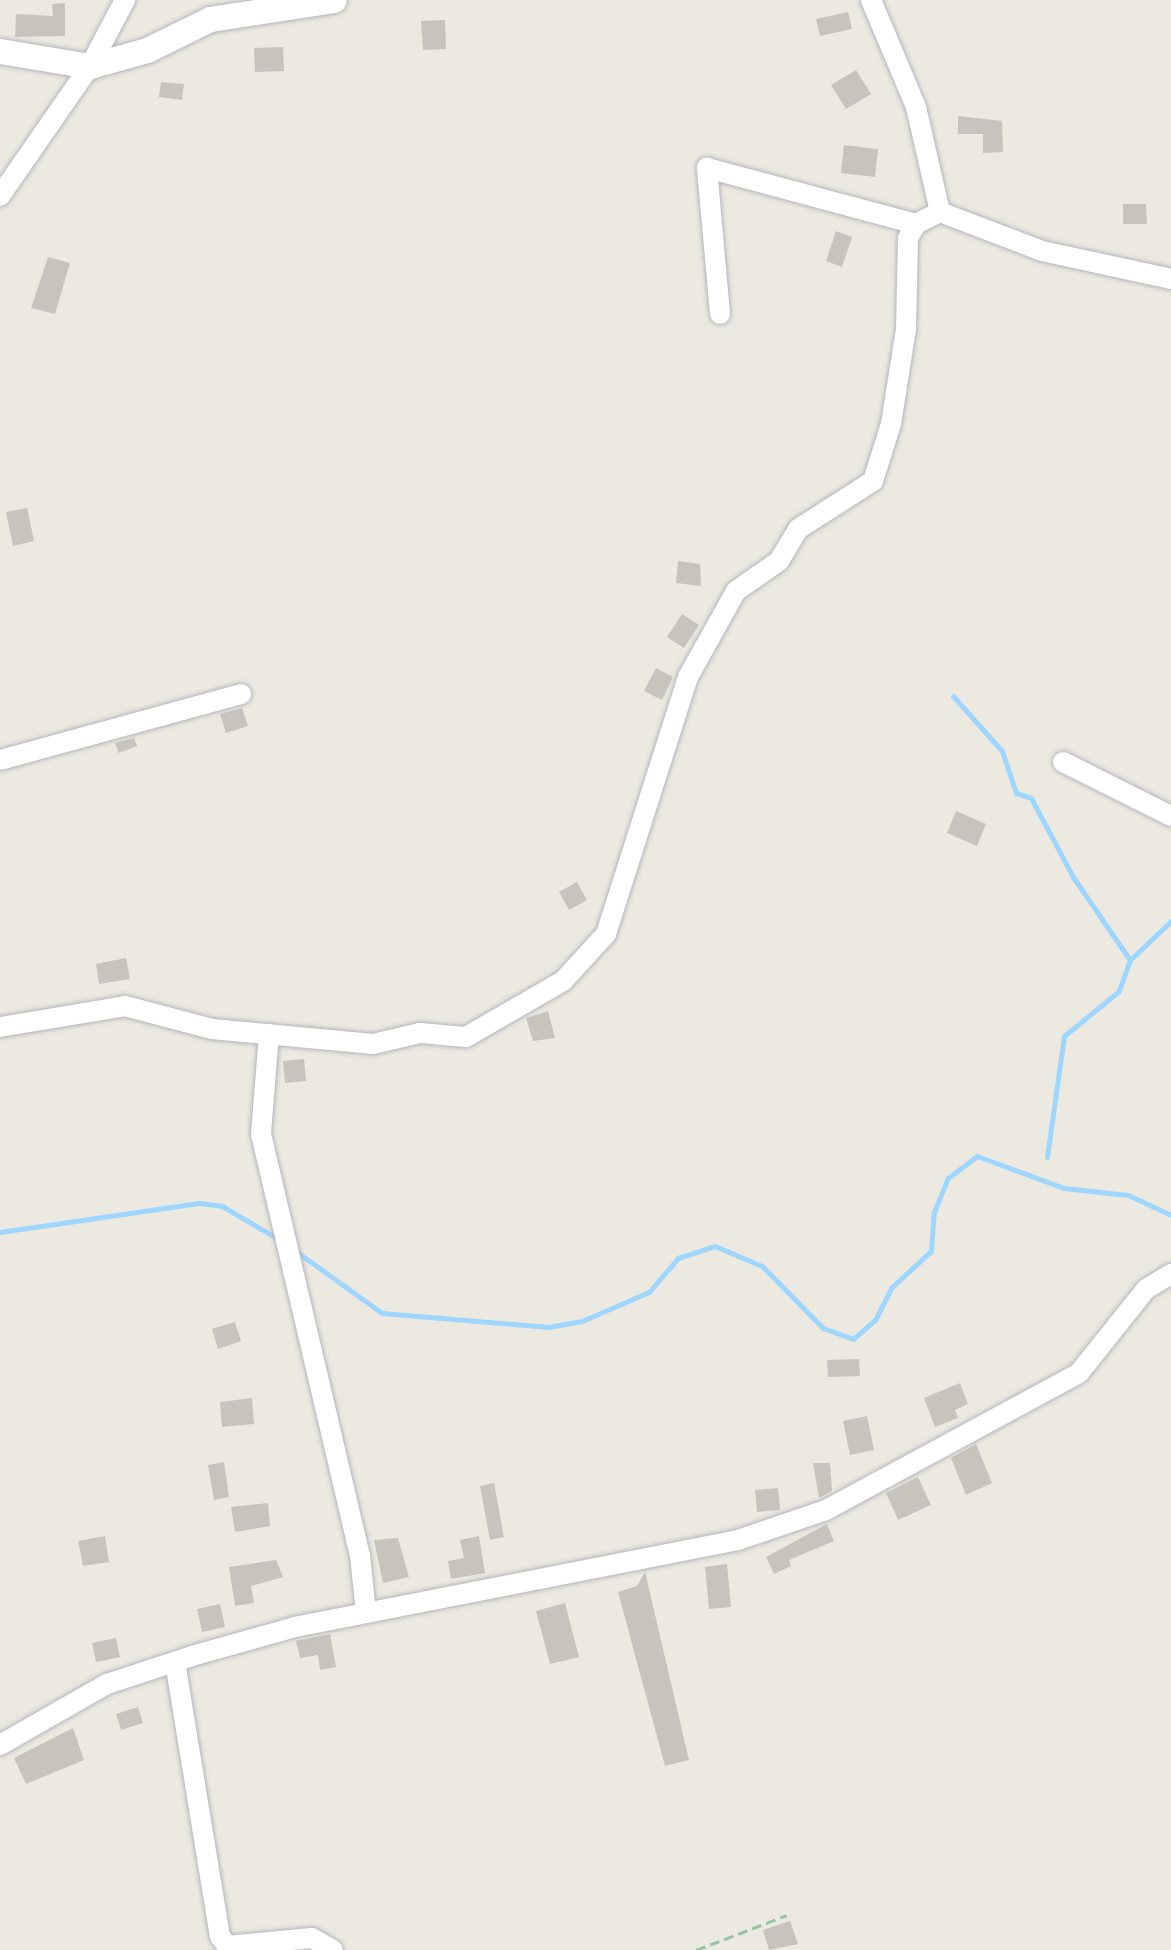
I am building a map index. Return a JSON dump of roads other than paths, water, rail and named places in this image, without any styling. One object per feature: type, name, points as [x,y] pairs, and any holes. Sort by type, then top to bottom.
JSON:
[{"type":"street","points":[[0,196],[90,66],[125,0]]},
{"type":"street","points":[[0,52],[90,66],[147,50],[210,19],[334,0]]},
{"type":"street","points":[[871,0],[916,108],[940,212]]},
{"type":"street","points":[[720,314],[707,168],[850,212],[916,224]]},
{"type":"street","points":[[0,1027],[125,1006],[212,1028],[374,1044],[420,1032],[466,1037],[564,981],[606,934],[688,676],[736,591],[779,562],[798,529],[873,481],[891,424],[906,329],[908,238],[916,224],[940,212],[1042,251],[1171,278]]},
{"type":"street","points":[[0,760],[241,694]]},
{"type":"street","points":[[1062,762],[1171,816]]},
{"type":"street","points":[[269,1034],[262,1134],[355,1536],[366,1612]]},
{"type":"street","points":[[0,1744],[107,1684],[175,1662],[366,1612],[738,1540],[826,1510],[1079,1373],[1146,1289],[1171,1274]]},
{"type":"street","points":[[175,1662],[220,1936],[227,1946],[312,1938],[333,1950]]},
{"type":"waterway","points":[[953,696],[1002,751],[1016,793],[1031,798],[1073,877],[1130,960],[1119,991],[1064,1036],[1047,1157]]},
{"type":"waterway","points":[[1130,960],[1171,921]]},
{"type":"waterway","points":[[297,1252],[382,1313],[548,1327],[582,1321],[649,1292],[678,1258],[715,1246],[762,1266],[823,1328],[853,1339],[875,1320],[891,1288],[931,1251],[934,1212],[948,1178],[977,1156],[1064,1188],[1128,1195],[1171,1215]]},
{"type":"waterway","points":[[0,1232],[199,1203],[222,1206],[280,1240]]}]
